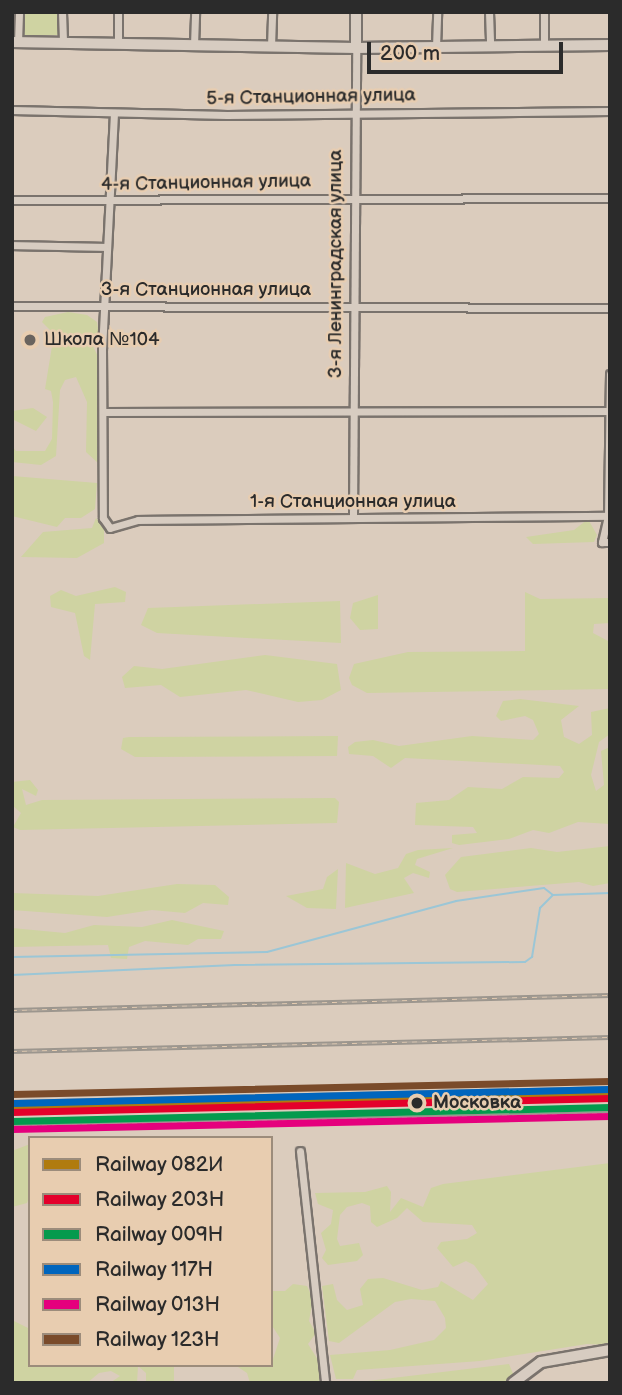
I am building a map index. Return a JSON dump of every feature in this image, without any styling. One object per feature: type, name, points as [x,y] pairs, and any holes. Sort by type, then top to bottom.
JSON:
[{"type":"main road","name":"3-я Ленинградская улица","points":[[356,12],[356,48]]},
{"type":"main road","points":[[15,42],[356,48],[610,45]]},
{"type":"main road","points":[[513,1383],[541,1362],[610,1350]]},
{"type":"street","points":[[15,42],[19,12]]},
{"type":"street","points":[[62,12],[63,43]]},
{"type":"street","points":[[118,12],[118,44]]},
{"type":"street","points":[[194,45],[195,12]]},
{"type":"street","points":[[271,46],[272,12]]},
{"type":"street","points":[[436,47],[437,12]]},
{"type":"street","points":[[489,12],[490,46]]},
{"type":"street","points":[[544,12],[544,46]]},
{"type":"street","name":"3-я Ленинградская улица","points":[[353,516],[356,48]]},
{"type":"street","name":"5-я Станционная улица","points":[[12,110],[114,113],[610,111]]},
{"type":"street","points":[[114,113],[105,247],[106,412],[609,411]]},
{"type":"street","name":"4-я Станционная улица","points":[[12,200],[353,196],[610,198]]},
{"type":"street","points":[[12,245],[105,247]]},
{"type":"street","name":"3-я Станционная улица","points":[[12,306],[610,308]]},
{"type":"street","points":[[606,542],[609,516],[610,374]]},
{"type":"street","name":"1-я Станционная улица","points":[[106,412],[103,518],[115,529],[138,520],[353,516],[609,516]]},
{"type":"street","points":[[300,1151],[325,1383]]},
{"type":"green space","points":[[26,12],[58,12],[61,35],[21,35]]},
{"type":"green space","points":[[68,312],[87,315],[97,322],[100,341],[93,346],[101,363],[98,463],[86,452],[87,402],[76,377],[65,380],[60,390],[56,456],[41,465],[12,462],[12,446],[16,451],[45,451],[52,439],[53,402],[51,391],[45,389],[54,334],[42,322],[45,317]]},
{"type":"green space","points":[[33,408],[47,417],[36,431],[12,419],[12,411]]},
{"type":"green space","points":[[12,476],[97,483],[95,509],[81,518],[65,518],[57,527],[12,516]]},
{"type":"green space","points":[[96,518],[104,527],[104,543],[77,558],[21,557],[43,532],[92,528]]},
{"type":"green space","points":[[588,519],[597,535],[594,542],[533,544],[526,537],[574,530]]},
{"type":"green space","points":[[115,587],[126,592],[125,602],[95,604],[90,660],[84,656],[75,613],[51,607],[50,596],[61,590],[76,596]]},
{"type":"green space","points":[[525,592],[540,599],[610,598],[610,623],[594,624],[593,633],[610,642],[610,689],[367,693],[352,685],[349,678],[354,664],[408,652],[525,651]]},
{"type":"green space","points":[[378,595],[378,629],[360,630],[350,618],[353,603]]},
{"type":"green space","points":[[340,601],[341,643],[157,633],[141,625],[148,608]]},
{"type":"green space","points":[[265,655],[337,664],[341,690],[322,700],[298,702],[246,690],[180,697],[161,685],[125,688],[122,677],[134,666],[162,669]]},
{"type":"green space","points":[[520,699],[579,706],[561,720],[564,737],[579,744],[592,735],[591,712],[610,708],[610,734],[599,742],[591,775],[596,791],[604,785],[601,751],[610,747],[610,824],[578,822],[549,833],[533,830],[509,839],[459,845],[452,843],[452,835],[477,833],[473,827],[415,825],[416,803],[449,800],[468,787],[502,789],[523,777],[559,778],[564,772],[560,766],[405,758],[391,768],[373,756],[349,754],[348,747],[355,742],[373,740],[399,746],[472,736],[533,740],[539,734],[533,720],[525,716],[501,721],[496,716],[503,701]]},
{"type":"green space","points":[[338,736],[337,756],[135,757],[121,749],[123,738],[129,737]]},
{"type":"green space","points":[[30,780],[38,790],[36,796],[22,789],[26,805],[42,800],[335,798],[339,802],[337,823],[20,830],[13,827],[21,813],[12,805],[12,782]]},
{"type":"green space","points":[[610,846],[610,883],[593,886],[579,882],[457,892],[450,889],[445,875],[461,857],[531,848],[557,852]]},
{"type":"green space","points":[[453,848],[417,859],[415,865],[430,872],[429,878],[413,873],[404,878],[414,893],[345,908],[346,863],[375,874],[398,868],[406,854],[418,850]]},
{"type":"green space","points":[[338,869],[336,909],[307,908],[286,896],[323,889],[327,877]]},
{"type":"green space","points":[[177,884],[215,885],[229,897],[228,905],[203,903],[185,913],[152,910],[107,917],[12,910],[12,893],[98,896]]},
{"type":"green space","points":[[172,920],[224,931],[221,939],[198,939],[188,945],[145,941],[129,947],[127,959],[111,958],[108,945],[12,947],[12,928],[65,933],[94,925],[142,927]]},
{"type":"green space","points":[[28,1145],[28,1200],[12,1207],[12,1151]]},
{"type":"green space","points":[[610,1163],[610,1345],[587,1344],[480,1361],[357,1370],[353,1379],[336,1379],[330,1355],[390,1350],[434,1340],[446,1328],[445,1318],[435,1301],[411,1299],[395,1302],[339,1343],[329,1341],[322,1286],[333,1284],[337,1300],[347,1310],[363,1305],[360,1289],[368,1279],[383,1278],[422,1290],[438,1287],[441,1281],[473,1300],[488,1284],[474,1265],[466,1261],[453,1267],[437,1248],[441,1242],[467,1239],[477,1233],[472,1225],[423,1222],[407,1208],[397,1218],[377,1227],[371,1222],[370,1206],[362,1203],[347,1207],[340,1215],[337,1239],[340,1246],[359,1243],[363,1255],[357,1261],[328,1265],[322,1258],[326,1250],[321,1233],[331,1224],[333,1210],[318,1204],[315,1193],[365,1192],[387,1186],[391,1192],[390,1212],[401,1198],[423,1207],[431,1188],[443,1184]]},
{"type":"green space","points":[[293,1284],[307,1286],[313,1299],[309,1321],[316,1333],[308,1344],[318,1360],[320,1383],[250,1383],[247,1373],[238,1367],[273,1367],[280,1338],[273,1327],[273,1291],[285,1291]]},
{"type":"green space","points":[[12,1320],[28,1328],[28,1367],[138,1367],[137,1383],[110,1383],[120,1376],[111,1371],[99,1373],[87,1383],[12,1383]]},
{"type":"green space","points":[[509,1364],[514,1376],[505,1383],[351,1383]]},
{"type":"green space","points":[[139,1367],[174,1367],[174,1383],[146,1383],[146,1373]]},
{"type":"waterway","points":[[12,957],[267,952],[456,901],[544,888],[553,895],[610,893]]},
{"type":"waterway","points":[[12,975],[235,965],[525,962],[532,957],[540,908],[553,895]]},
{"type":"railway","points":[[12,1010],[610,995]]},
{"type":"railway","points":[[12,1051],[610,1037]]},
{"type":"railway","points":[[12,1102],[610,1088]]},
{"type":"railway","points":[[12,1126],[610,1113]]},
{"type":"rail line","name":"123Н","points":[[12,1094],[610,1081]]},
{"type":"rail line","name":"117Н","points":[[12,1103],[610,1089]]},
{"type":"rail line","name":"082И","points":[[12,1107],[610,1094]]},
{"type":"rail line","name":"203Н","points":[[12,1112],[610,1098]]},
{"type":"rail line","name":"009Н","points":[[12,1121],[610,1107]]},
{"type":"rail line","name":"013Н","points":[[12,1129],[610,1116]]},
{"type":"place","name":"Школа №104","points":[[30,340]]},
{"type":"place","name":"Московка","points":[[417,1103]]}]
